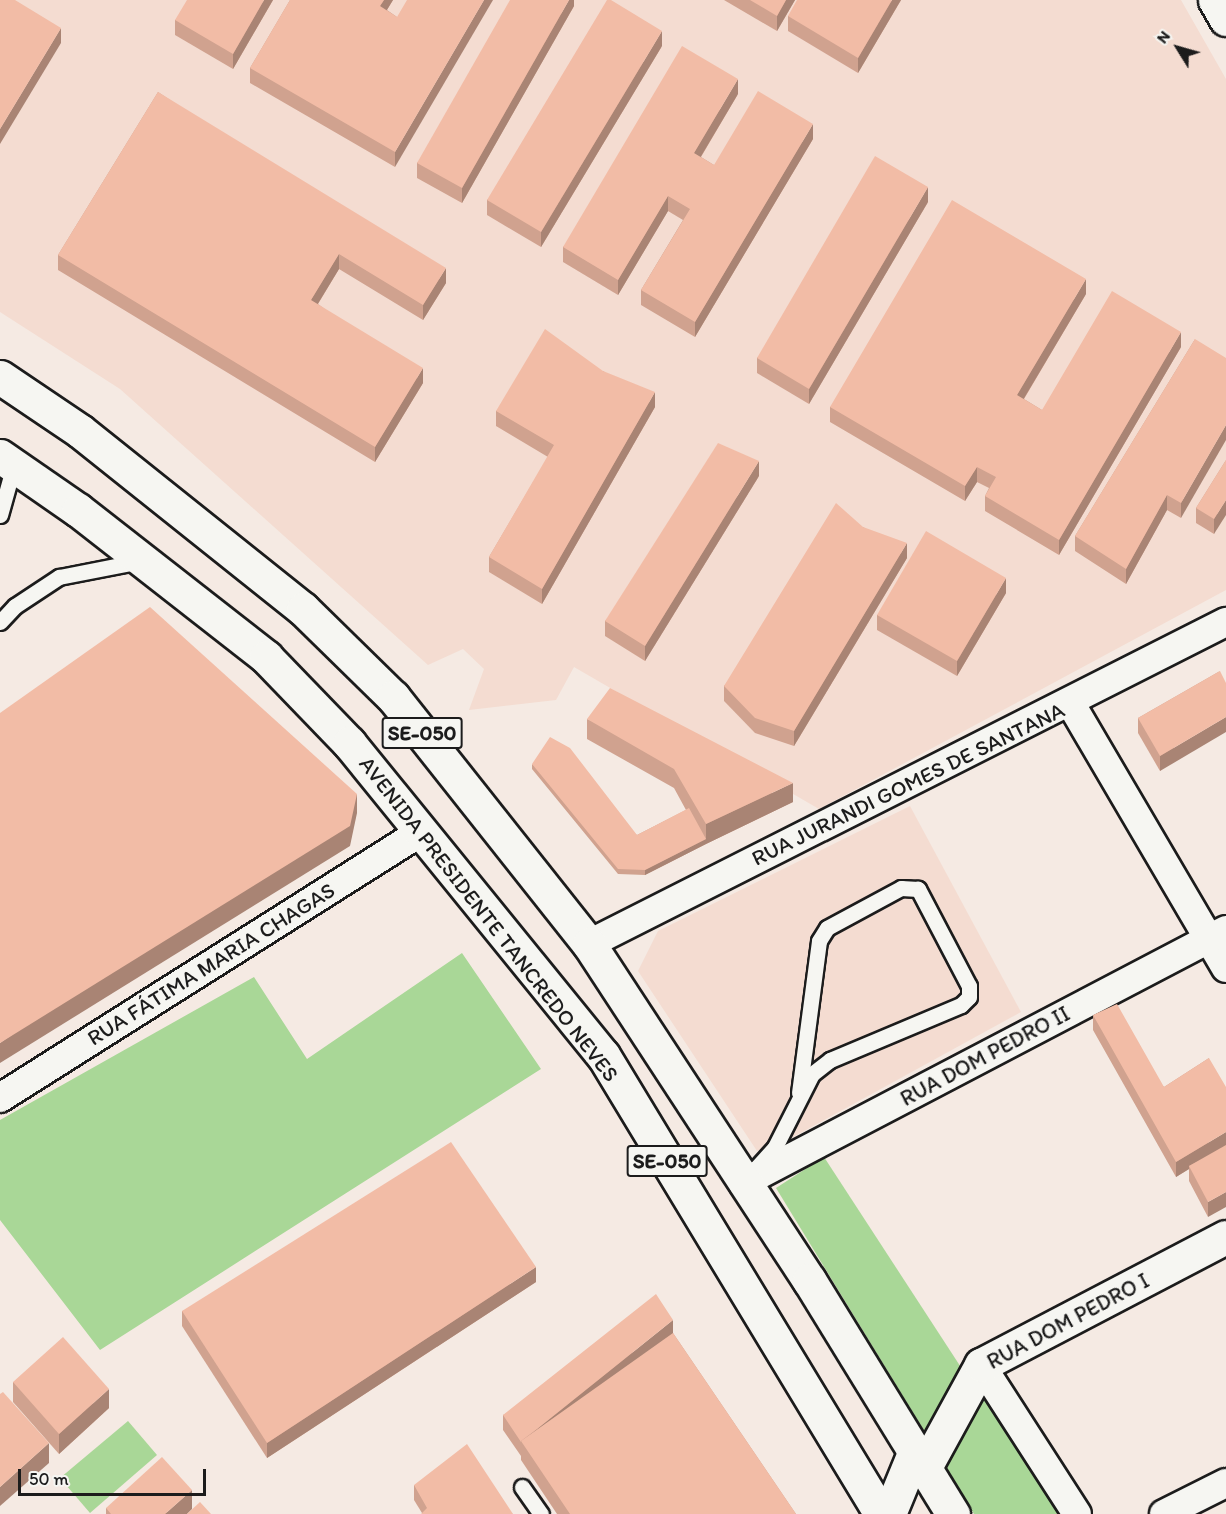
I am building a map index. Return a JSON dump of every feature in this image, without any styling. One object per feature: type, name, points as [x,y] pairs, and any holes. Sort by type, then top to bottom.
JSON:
[{"type":"main road","points":[[1215,0],[1226,19]]},
{"type":"main road","name":"SE-050","points":[[0,377],[80,431],[303,609],[393,697],[589,945],[953,1514]]},
{"type":"main road","name":"AVENIDA PRESIDENTE TANCREDO NEVES","points":[[7,460],[266,657],[349,743],[422,831],[603,1055],[880,1514]]},
{"type":"main road","name":"RUA DOM PEDRO I","points":[[919,1461],[981,1365],[1226,1237]]},
{"type":"main road","points":[[889,1514],[919,1461]]},
{"type":"main road","points":[[909,1514],[919,1461]]},
{"type":"street","name":"RUA JURANDI GOMES DE SANTANA","points":[[589,945],[1071,704],[1226,622]]},
{"type":"street","points":[[1071,704],[1217,934],[1226,968]]},
{"type":"street","name":"RUA FÁTIMA MARIA CHAGAS","points":[[0,1098],[422,831]]},
{"type":"street","name":"RUA DOM PEDRO II","points":[[743,1183],[1217,934]]},
{"type":"street","points":[[981,1365],[1077,1514]]},
{"type":"street","points":[[1164,1514],[1226,1483]]},
{"type":"lane","points":[[0,515],[7,460]]},
{"type":"lane","points":[[0,622],[15,606],[59,577],[141,561]]},
{"type":"lane","points":[[743,1183],[775,1147],[799,1093],[812,1074],[830,1060],[967,1000],[969,986],[918,890],[901,888],[827,928],[823,934],[816,962],[799,1093]]},
{"type":"lane","points":[[522,1487],[541,1514]]},
{"type":"shaded area","points":[[0,0],[1181,0],[1226,79],[1226,590],[819,809],[574,667],[556,700],[469,710],[484,669],[463,649],[428,665],[120,389],[0,312]]},
{"type":"shaded area","points":[[910,806],[1021,1012],[775,1147],[757,1151],[638,971],[658,931]]},
{"type":"green space","points":[[462,953],[541,1069],[100,1350],[0,1220],[0,1120],[254,977],[307,1059]]},
{"type":"green space","points":[[824,1157],[966,1375],[929,1439],[776,1188]]},
{"type":"green space","points":[[977,1385],[1065,1514],[974,1514],[939,1458]]},
{"type":"green space","points":[[128,1421],[157,1455],[90,1513],[60,1478]]},
{"type":"building","points":[[0,0],[15,0],[61,28],[0,129]]},
{"type":"building","points":[[187,0],[264,0],[233,54],[175,20]]},
{"type":"building","points":[[290,0],[384,0],[380,6],[397,17],[407,0],[484,0],[395,152],[250,68]]},
{"type":"building","points":[[510,0],[569,0],[462,188],[417,163]]},
{"type":"building","points":[[607,0],[611,0],[662,31],[541,232],[487,200]]},
{"type":"building","points":[[750,0],[786,0],[777,16]]},
{"type":"building","points":[[797,0],[892,0],[858,58],[788,16]]},
{"type":"building","points":[[682,46],[738,79],[694,153],[714,165],[758,91],[813,124],[695,322],[641,290],[690,209],[668,196],[618,280],[563,247]]},
{"type":"building","points":[[158,92],[446,268],[423,305],[339,254],[311,300],[423,368],[375,447],[58,255]]},
{"type":"building","points":[[875,156],[928,187],[809,389],[757,358]]},
{"type":"building","points":[[952,200],[1086,279],[1017,395],[1042,410],[1112,291],[1181,332],[1059,540],[985,496],[996,477],[977,467],[965,486],[830,407]]},
{"type":"building","points":[[545,329],[603,371],[655,392],[542,589],[489,557],[554,445],[496,411]]},
{"type":"building","points":[[1195,339],[1226,358],[1226,425],[1181,503],[1167,495],[1126,569],[1075,536]]},
{"type":"building","points":[[718,443],[759,461],[645,646],[605,621]]},
{"type":"building","points":[[1226,460],[1226,500],[1214,519],[1196,508]]},
{"type":"building","points":[[836,503],[863,527],[907,543],[794,731],[755,718],[724,686]]},
{"type":"building","points":[[926,531],[1006,578],[957,661],[877,615]]},
{"type":"building","points":[[150,607],[357,794],[350,826],[0,1043],[0,713]]},
{"type":"building","points":[[1220,671],[1226,683],[1226,717],[1160,756],[1138,718]]},
{"type":"building","points":[[610,688],[793,783],[706,824],[674,769],[587,719]]},
{"type":"building","points":[[550,737],[570,748],[637,835],[689,808],[706,839],[645,870],[618,869],[532,764]]},
{"type":"building","points":[[1117,1004],[1164,1087],[1209,1058],[1226,1087],[1226,1132],[1176,1162],[1093,1015]]},
{"type":"building","points":[[451,1142],[536,1267],[267,1443],[182,1311]]},
{"type":"building","points":[[1226,1145],[1226,1192],[1208,1202],[1189,1166]]},
{"type":"building","points":[[656,1294],[673,1320],[521,1442],[503,1415]]},
{"type":"building","points":[[673,1333],[796,1514],[570,1514],[521,1441]]},
{"type":"building","points":[[63,1337],[109,1389],[59,1434],[13,1382]]},
{"type":"building","points":[[3,1392],[49,1443],[0,1487],[0,1394]]},
{"type":"building","points":[[467,1444],[513,1514],[421,1514],[427,1508],[414,1485]]},
{"type":"building","points":[[162,1457],[192,1490],[165,1514],[111,1514],[106,1508]]},
{"type":"building","points":[[200,1502],[211,1514],[187,1514]]}]
